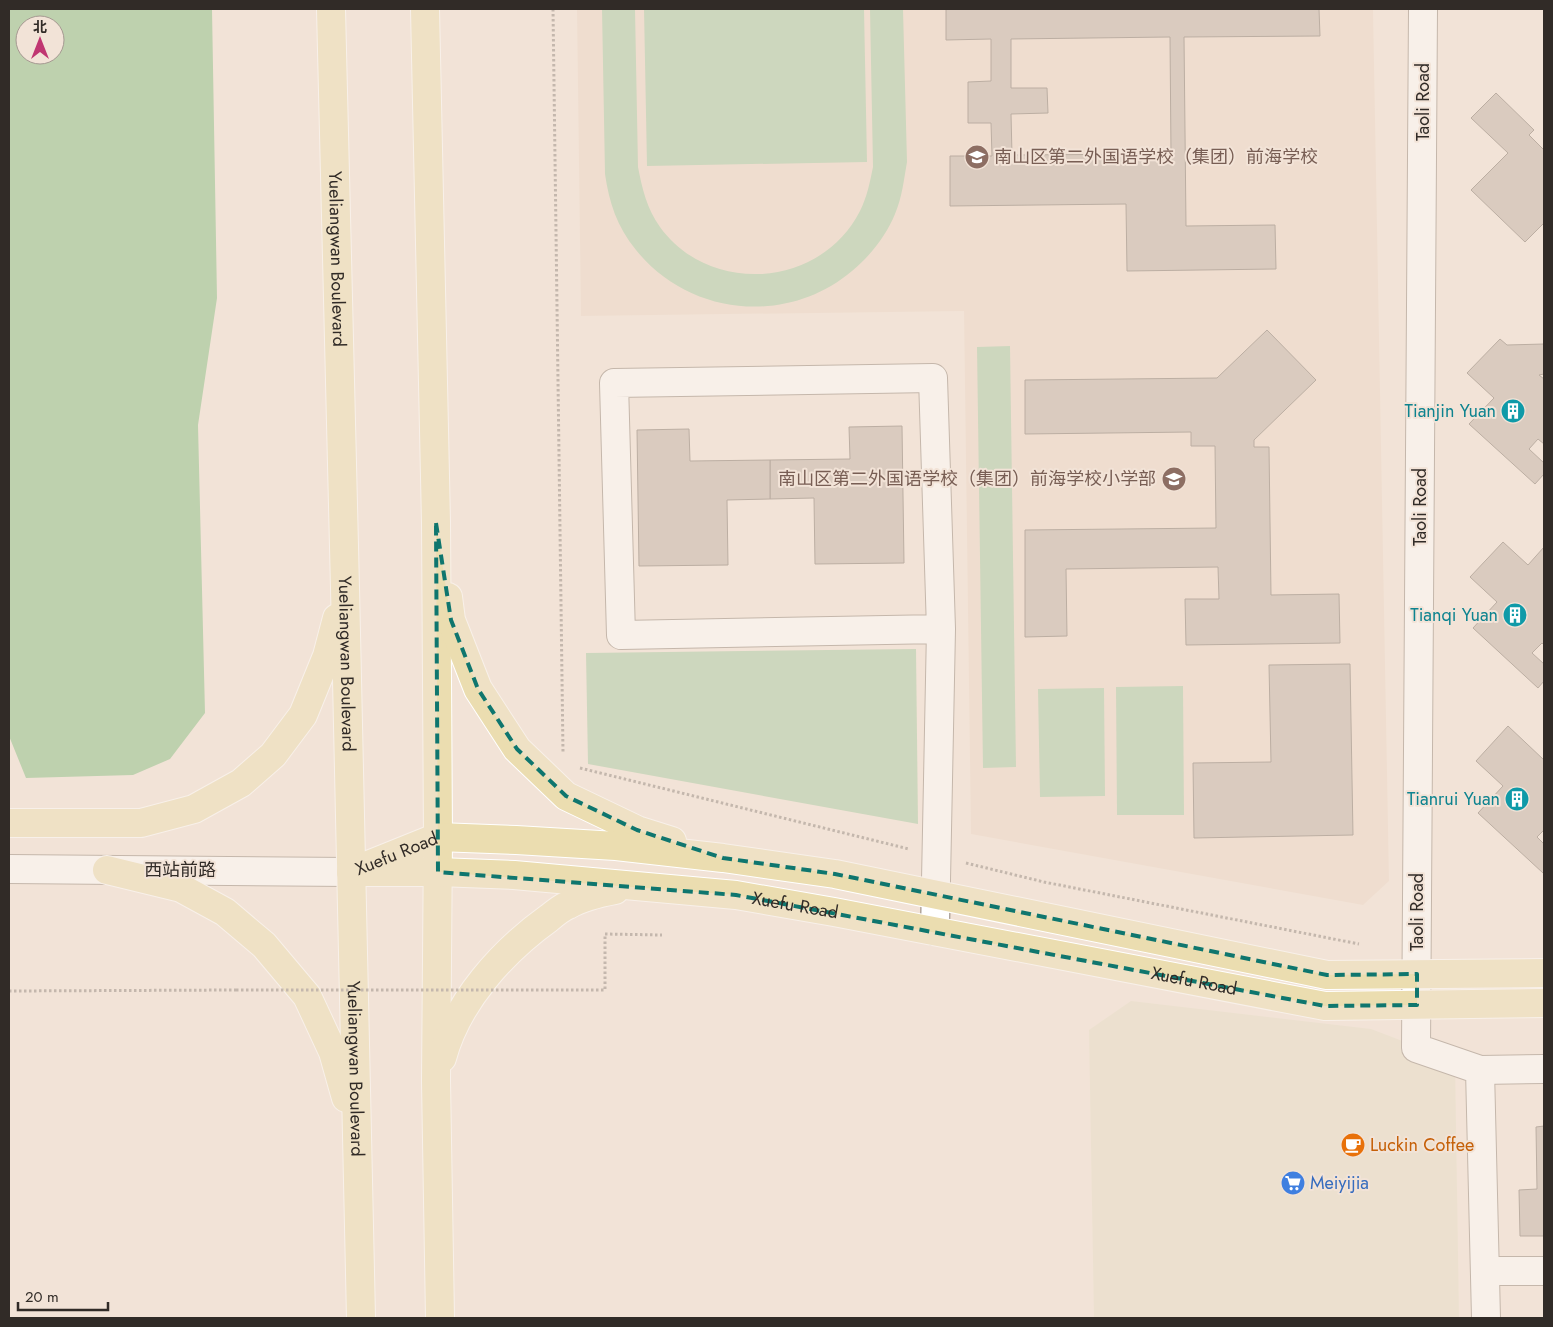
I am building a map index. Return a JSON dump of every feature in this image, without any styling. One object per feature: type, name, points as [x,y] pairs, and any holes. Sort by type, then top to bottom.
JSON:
[{"type":"main road","name":"Yueliangwan Boulevard","points":[[331,9],[361,1318]]},
{"type":"main road","points":[[425,9],[436,523],[438,837],[436,1081],[440,1318]]},
{"type":"main road","points":[[436,523],[451,620],[478,689],[517,749],[566,796],[637,830],[723,858]]},
{"type":"main road","points":[[9,822],[141,822],[194,809],[241,783],[273,755],[303,715],[327,656],[345,588]]},
{"type":"main road","name":"Xuefu Road","points":[[351,872],[438,837],[616,846],[723,858],[835,874],[1327,975],[1544,973]]},
{"type":"main road","points":[[107,870],[181,888],[225,912],[264,945],[307,996],[333,1052],[357,1132]]},
{"type":"main road","name":"Xuefu Road","points":[[351,872],[438,872],[514,875],[736,895],[1325,1006],[1544,1003]]},
{"type":"main road","points":[[436,1081],[445,1048],[459,1017],[480,984],[510,951],[536,927],[567,905],[598,893],[641,886]]},
{"type":"street","name":"Taoli Road","points":[[1423,9],[1416,1048],[1480,1070]]},
{"type":"street","points":[[935,931],[941,629],[933,378],[614,383],[621,635],[941,629]]},
{"type":"street","name":"西站前路","points":[[9,869],[351,872]]},
{"type":"street","points":[[1486,1318],[1480,1070],[1544,1069]]},
{"type":"street","points":[[1485,1271],[1544,1271]]},
{"type":"path","points":[[9,992],[117,990],[605,990],[605,934],[662,935]]},
{"type":"highlighted area","points":[[436,523],[451,620],[478,689],[517,749],[566,796],[637,830],[723,858],[835,874],[1327,975],[1417,974],[1417,1005],[1325,1006],[736,895],[438,872]]},
{"type":"shaded area","points":[[577,9],[1373,9],[1389,881],[1363,905],[971,834],[964,311],[581,316]]},
{"type":"shaded area","points":[[1131,1001],[1371,1029],[1455,1061],[1459,1318],[1094,1318],[1089,1030]]},
{"type":"green space","points":[[9,9],[212,9],[217,298],[198,425],[205,713],[170,759],[133,775],[26,778],[9,736]]},
{"type":"green space","points":[[602,9],[635,9],[638,167],[641,183],[655,220],[681,249],[707,264],[735,273],[764,274],[793,268],[819,256],[842,237],[860,211],[873,167],[870,9],[903,9],[907,162],[901,195],[895,214],[877,245],[852,271],[826,289],[798,300],[769,306],[740,306],[710,300],[683,289],[658,272],[629,241],[615,214],[607,184],[605,174]]},
{"type":"green space","points":[[644,9],[864,9],[867,162],[647,166]]},
{"type":"green space","points":[[1010,346],[1016,767],[983,768],[977,347]]},
{"type":"green space","points":[[916,649],[918,824],[588,764],[586,653]]},
{"type":"green space","points":[[1183,686],[1184,815],[1117,815],[1116,687]]},
{"type":"green space","points":[[1104,688],[1105,796],[1040,797],[1038,689]]},
{"type":"building","points":[[946,9],[1319,9],[1320,36],[1184,37],[1186,226],[1275,225],[1276,269],[1127,271],[1126,204],[950,206],[950,156],[992,156],[991,123],[968,123],[968,82],[991,81],[991,39],[946,40]],"holes":[[[1170,37],[1171,154],[1012,155],[1011,114],[1048,113],[1047,88],[1011,88],[1011,39]]]},
{"type":"building","points":[[1496,93],[1534,130],[1529,135],[1544,150],[1544,223],[1525,242],[1471,190],[1508,153],[1471,118]]},
{"type":"building","points":[[1267,330],[1316,380],[1254,440],[1254,447],[1269,447],[1271,595],[1339,594],[1340,643],[1186,645],[1185,599],[1219,599],[1218,567],[1066,569],[1067,636],[1025,637],[1025,530],[1216,528],[1215,446],[1191,446],[1191,432],[1025,434],[1025,380],[1217,378]]},
{"type":"building","name":"Tianjin Yuan","points":[[1500,339],[1507,345],[1544,344],[1544,374],[1539,375],[1544,379],[1544,444],[1538,439],[1529,449],[1544,463],[1544,474],[1535,484],[1469,424],[1494,398],[1467,373]]},
{"type":"building","points":[[902,426],[904,563],[815,564],[814,498],[770,499],[770,460],[850,459],[849,427]]},
{"type":"building","points":[[689,429],[690,461],[770,460],[770,499],[727,500],[728,565],[639,566],[637,430]]},
{"type":"building","name":"Tianqi Yuan","points":[[1503,542],[1528,565],[1544,547],[1544,645],[1542,643],[1532,653],[1544,664],[1544,681],[1538,688],[1473,628],[1497,602],[1470,577]]},
{"type":"building","points":[[1350,664],[1353,835],[1194,838],[1193,763],[1271,762],[1269,665]]},
{"type":"building","name":"Tianrui Yuan","points":[[1508,726],[1544,760],[1544,830],[1537,837],[1544,844],[1543,873],[1478,813],[1503,786],[1476,761]]},
{"type":"building","points":[[1544,1126],[1544,1236],[1520,1236],[1519,1190],[1537,1189],[1536,1127]]},
{"type":"place","name":"南山区第二外国语学校（集团）前海学校","points":[[977,157]]},
{"type":"place","name":"Tianjin Yuan","points":[[1513,411]]},
{"type":"place","name":"南山区第二外国语学校（集团）前海学校小学部","points":[[1174,479]]},
{"type":"place","name":"Tianqi Yuan","points":[[1515,615]]},
{"type":"place","name":"Tianrui Yuan","points":[[1517,799]]},
{"type":"place","name":"Luckin Coffee","points":[[1353,1145]]},
{"type":"place","name":"Meiyijia","points":[[1293,1183]]}]
